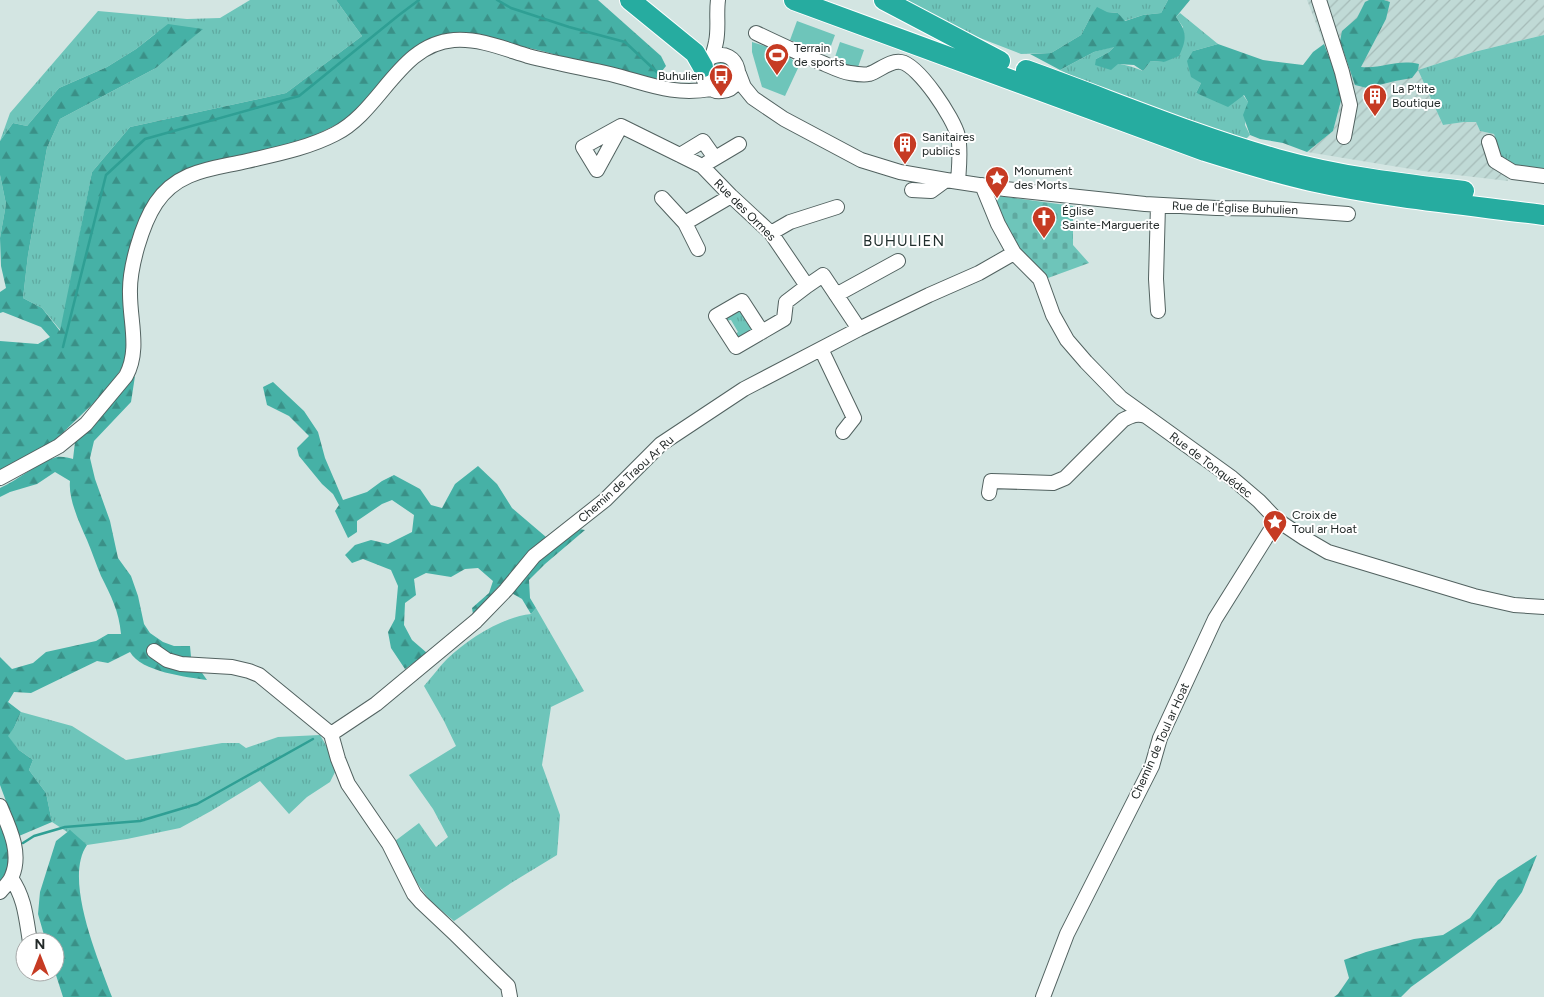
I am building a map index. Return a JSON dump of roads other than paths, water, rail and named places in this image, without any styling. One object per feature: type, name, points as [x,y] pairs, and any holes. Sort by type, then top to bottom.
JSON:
[{"type":"highway","points":[[630,0],[695,53],[706,66]]},
{"type":"highway","points":[[794,0],[1186,144],[1254,167],[1347,189],[1544,215]]},
{"type":"highway","points":[[832,0],[1230,144],[1287,161],[1355,176],[1544,201]]},
{"type":"highway","points":[[884,0],[1000,61]]},
{"type":"street","points":[[683,91],[696,83],[715,48],[718,0]]},
{"type":"street","points":[[1319,0],[1342,72],[1350,105],[1344,137]]},
{"type":"street","points":[[756,33],[841,71],[852,74],[869,74],[895,62],[901,62],[910,67],[923,80],[947,111],[954,124],[960,148],[952,181],[931,191],[912,190]]},
{"type":"street","points":[[706,66],[707,85],[717,90],[732,87],[738,79],[739,74],[736,63],[717,34]]},
{"type":"street","name":"Rue de l'Église Buhulien","points":[[0,478],[60,446],[86,424],[126,376],[130,369],[134,338],[130,307],[130,284],[141,237],[147,220],[159,199],[172,185],[198,171],[292,150],[333,136],[356,121],[389,82],[416,55],[431,46],[455,40],[493,45],[531,57],[610,74],[661,89],[683,91],[717,90],[737,93],[753,98],[784,119],[861,160],[900,172],[1060,196],[1158,205],[1281,209],[1348,214]]},
{"type":"street","points":[[706,66],[722,55],[732,59]]},
{"type":"street","name":"Rue de l'Église Buhulien","points":[[739,74],[744,86],[753,98]]},
{"type":"street","name":"Rue des Ormes","points":[[621,126],[702,166],[731,196],[772,233],[808,286]]},
{"type":"street","points":[[680,155],[703,140],[715,158]]},
{"type":"street","points":[[1489,142],[1495,161],[1513,172],[1544,176]]},
{"type":"street","points":[[702,166],[739,144]]},
{"type":"street","name":"Rue de Tonquédec","points":[[982,185],[998,224],[1014,253],[1040,279],[1053,315],[1067,340],[1086,362],[1121,398],[1232,478],[1278,520],[1328,552],[1474,596],[1514,605],[1544,607]]},
{"type":"street","points":[[685,223],[731,196]]},
{"type":"street","points":[[662,198],[685,223],[698,249]]},
{"type":"street","points":[[1158,205],[1156,280],[1158,311]]},
{"type":"street","points":[[772,233],[790,222],[837,207]]},
{"type":"street","name":"Chemin de Traou Ar Ru","points":[[331,734],[376,704],[476,621],[506,590],[534,556],[605,500],[662,444],[744,389],[858,328],[979,273],[1014,253]]},
{"type":"street","points":[[836,295],[898,261]]},
{"type":"street","points":[[762,332],[784,319],[786,302],[823,275],[858,328]]},
{"type":"street","points":[[821,349],[854,418],[843,432]]},
{"type":"street","points":[[989,493],[991,480],[1053,483],[1065,478],[1123,420],[1139,414],[1146,416]]},
{"type":"street","name":"Chemin de Toul ar Hoat","points":[[1043,997],[1067,934],[1152,766],[1160,738],[1215,619],[1278,520]]},
{"type":"street","points":[[154,651],[167,660],[181,664],[232,667],[259,675],[331,734],[348,784],[389,844],[414,894],[508,986],[510,997]]},
{"type":"street","points":[[0,806],[14,842],[15,864],[12,878],[0,892]]},
{"type":"street","points":[[12,878],[20,890],[28,932]]},
{"type":"waterway","points":[[63,347],[106,175],[145,139],[299,96],[419,0]]},
{"type":"waterway","points":[[497,0],[511,8],[569,27],[625,42],[660,75],[661,81]]},
{"type":"waterway","points":[[23,843],[34,836],[65,827],[140,821],[197,804],[313,739]]},
{"type":"place","name":"Terrain de sports","points":[[777,76]]},
{"type":"place","name":"Buhulien","points":[[721,97]]},
{"type":"place","name":"La P'tite Boutique","points":[[1375,117]]},
{"type":"place","name":"Sanitaires publics","points":[[905,165]]},
{"type":"place","name":"Monument des Morts","points":[[997,199]]},
{"type":"place","name":"Église Sainte-Marguerite","points":[[1044,239]]},
{"type":"place","name":"Croix de Toul ar Hoat","points":[[1275,543]]},
{"type":"district","name":"BUHULIEN","points":[[904,241]]}]
